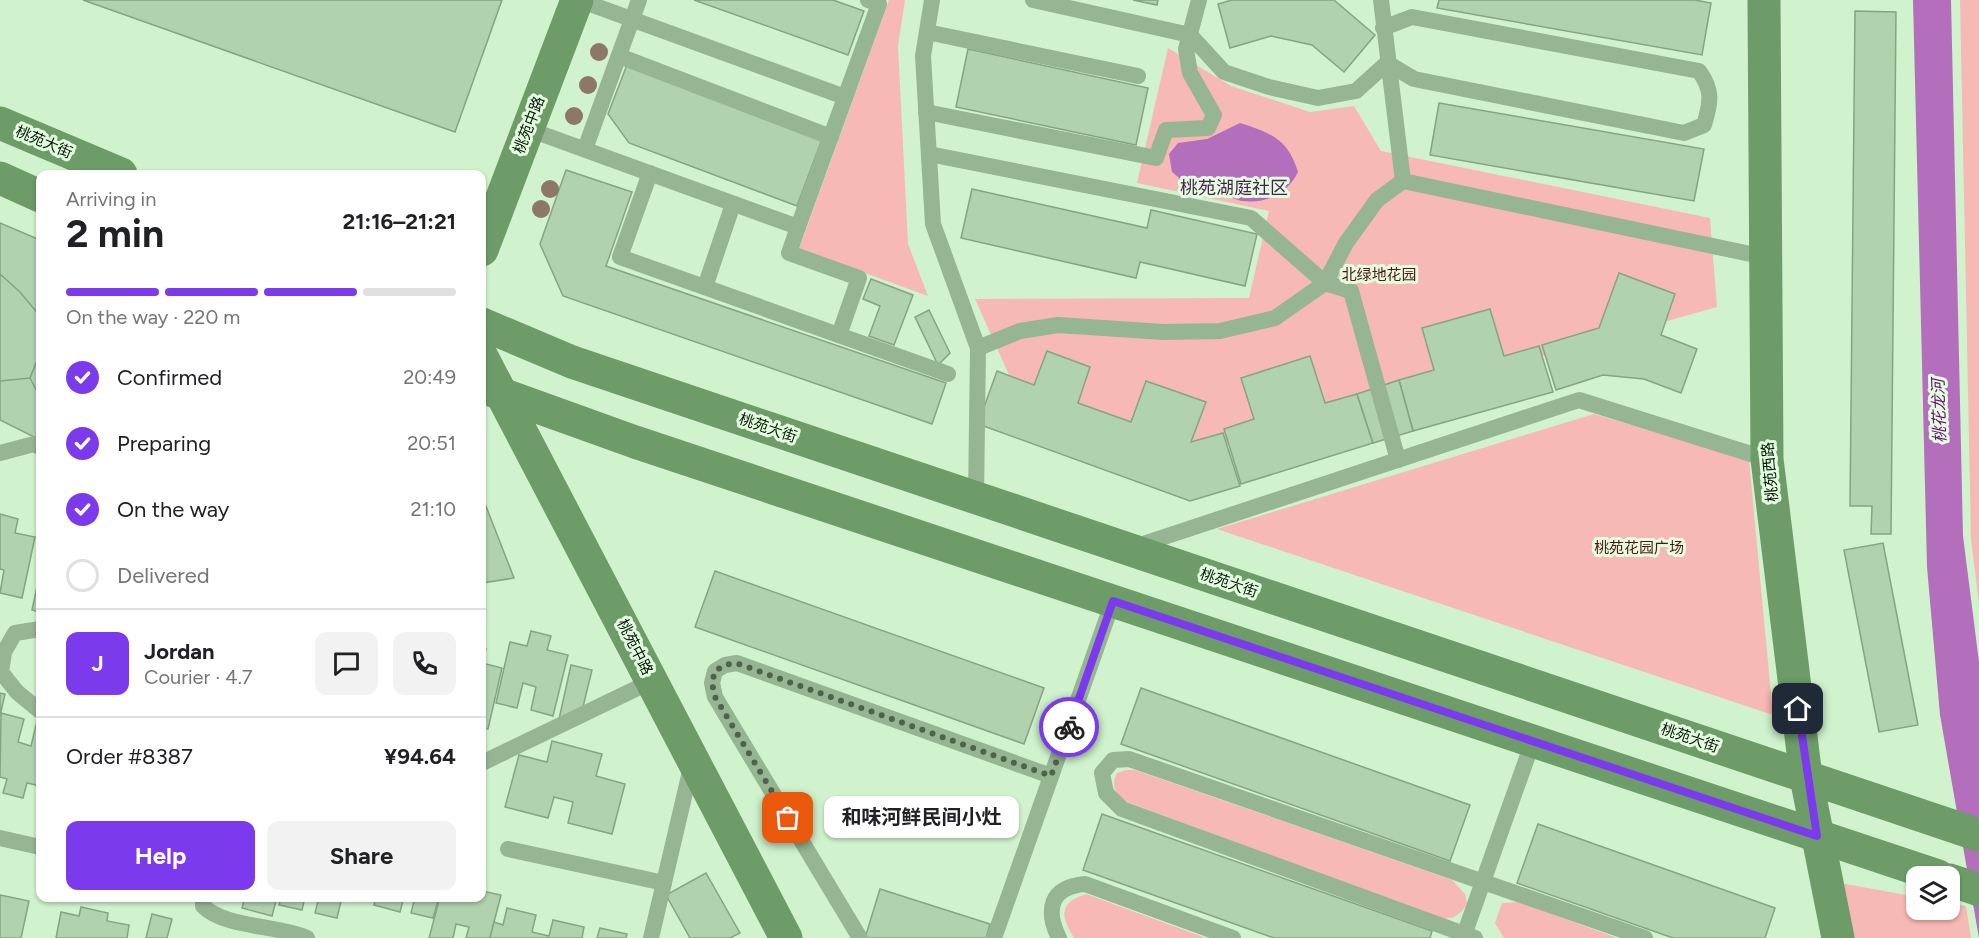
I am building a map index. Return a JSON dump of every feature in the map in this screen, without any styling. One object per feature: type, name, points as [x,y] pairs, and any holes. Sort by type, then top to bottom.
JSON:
[{"type":"main road","name":"桃苑中路","points":[[486,239],[578,0]]},
{"type":"main road","name":"桃苑西路","points":[[1764,0],[1767,459],[1806,777],[1838,938]]},
{"type":"main road","name":"桃苑大街","points":[[0,123],[112,170]]},
{"type":"main road","points":[[0,178],[36,194]]},
{"type":"main road","name":"桃苑大街","points":[[486,326],[572,362],[1979,835]]},
{"type":"main road","name":"桃苑中路","points":[[486,370],[493,392],[652,681],[786,938]]},
{"type":"main road","points":[[493,392],[1908,866]]},
{"type":"main road","points":[[1960,883],[1979,890]]},
{"type":"lane","points":[[578,0],[845,97]]},
{"type":"lane","points":[[585,150],[639,0]]},
{"type":"lane","points":[[839,335],[860,278],[789,253],[879,4],[867,0]]},
{"type":"lane","points":[[932,0],[923,56],[933,224],[978,348],[976,498]]},
{"type":"lane","points":[[1033,0],[1190,35],[1224,72],[1269,87],[1318,98],[1356,91],[1387,63]]},
{"type":"lane","points":[[926,112],[1156,158],[1166,130],[1208,128],[1214,115],[1190,73],[1186,49],[1199,0]]},
{"type":"lane","points":[[1381,0],[1403,180]]},
{"type":"lane","points":[[1383,28],[1412,17],[1698,71],[1709,84],[1712,101],[1704,125],[1684,133],[1414,79],[1387,63]]},
{"type":"lane","points":[[927,32],[1138,76]]},
{"type":"lane","points":[[619,56],[831,137]]},
{"type":"lane","points":[[528,129],[798,227]]},
{"type":"lane","points":[[929,154],[1251,218],[1325,283],[1351,291],[1398,460]]},
{"type":"lane","points":[[650,173],[620,257],[948,374]]},
{"type":"lane","points":[[978,348],[1020,331],[1058,325],[1164,333],[1220,331],[1275,318],[1325,283],[1346,243],[1377,200],[1403,180],[1765,256]]},
{"type":"lane","points":[[705,287],[734,204]]},
{"type":"lane","points":[[1128,549],[1579,400],[1767,459]]},
{"type":"lane","points":[[0,453],[36,445]]},
{"type":"lane","points":[[994,938],[1113,601]]},
{"type":"lane","points":[[36,630],[15,633],[2,652],[1,672],[17,692],[36,708]]},
{"type":"lane","points":[[860,938],[715,697],[712,683],[715,671],[725,665],[736,663],[1051,776]]},
{"type":"lane","points":[[486,761],[652,681]]},
{"type":"lane","points":[[1533,741],[1483,882],[1467,937],[1122,809],[1106,793],[1102,773],[1113,760],[1129,759],[1483,882],[1645,938]]},
{"type":"lane","points":[[651,938],[693,759]]},
{"type":"lane","points":[[0,838],[36,846]]},
{"type":"lane","points":[[508,849],[664,883]]},
{"type":"lane","points":[[1059,938],[1051,923],[1051,909],[1055,898],[1072,885],[1085,884],[1233,938]]},
{"type":"lane","points":[[203,902],[203,906],[216,916],[320,938]]},
{"type":"green space","points":[[889,0],[905,0],[898,46],[908,244],[928,296],[799,249]]},
{"type":"green space","points":[[1960,0],[1979,0],[1979,604],[1971,539]]},
{"type":"green space","name":"北绿地花园","points":[[1168,48],[1231,86],[1310,112],[1354,106],[1381,151],[1710,218],[1717,307],[1198,453],[1018,395],[975,299],[1249,298],[1269,211],[1137,183]]},
{"type":"green space","name":"桃苑花园广场","points":[[1594,414],[1749,460],[1773,715],[1217,529]]},
{"type":"green space","points":[[1135,770],[1452,880],[1465,894],[1467,904],[1455,916],[1439,918],[1122,800],[1114,781],[1117,773]]},
{"type":"green space","points":[[1840,883],[1906,895],[1906,920],[1960,920],[1960,905],[1966,906],[1971,938],[1851,938]]},
{"type":"green space","points":[[1086,894],[1206,938],[1074,938],[1066,923],[1065,911],[1071,901]]},
{"type":"green space","points":[[1519,902],[1617,938],[1504,938],[1495,923],[1502,903]]},
{"type":"water","name":"桃花龙河","points":[[1913,0],[1951,0],[1963,536],[1979,662],[1979,938],[1940,715],[1927,567]]},
{"type":"water","points":[[1240,123],[1269,134],[1289,152],[1298,172],[1283,191],[1260,201],[1243,201],[1205,181],[1191,188],[1172,172],[1169,154],[1178,143],[1207,139]]},
{"type":"building","points":[[83,0],[502,0],[455,132]]},
{"type":"building","points":[[694,0],[833,0],[864,11],[848,55]]},
{"type":"building","points":[[1133,0],[1158,0],[1157,5]]},
{"type":"building","points":[[1232,0],[1334,0],[1375,35],[1344,72],[1312,45],[1271,36],[1230,48],[1218,4]]},
{"type":"building","points":[[1439,0],[1695,0],[1711,3],[1702,55],[1437,8]]},
{"type":"building","points":[[1855,11],[1896,12],[1891,534],[1871,534],[1872,506],[1850,506]]},
{"type":"building","points":[[968,49],[1148,88],[1136,145],[956,107]]},
{"type":"building","points":[[627,65],[822,139],[797,206],[629,143],[608,114]]},
{"type":"building","points":[[1439,103],[1704,149],[1694,201],[1430,155]]},
{"type":"building","points":[[566,170],[632,192],[606,266],[946,383],[932,424],[563,296],[540,244]]},
{"type":"building","points":[[972,189],[1147,228],[1151,210],[1257,234],[1245,286],[1140,262],[1136,278],[961,238]]},
{"type":"building","points":[[0,223],[36,238],[36,438],[0,420]]},
{"type":"building","points":[[1619,273],[1675,294],[1661,335],[1697,349],[1681,393],[1644,379],[1603,375],[1556,390],[1542,345],[1599,328]]},
{"type":"building","points":[[0,274],[20,292],[36,311],[36,364],[30,378],[0,381]]},
{"type":"building","points":[[871,279],[913,295],[894,345],[869,336],[880,306],[863,299]]},
{"type":"building","points":[[1490,309],[1504,356],[1539,346],[1553,392],[1413,431],[1399,380],[1434,370],[1422,328]]},
{"type":"building","points":[[929,310],[950,353],[938,365],[915,317]]},
{"type":"building","points":[[1047,351],[1090,367],[1078,403],[1131,422],[1146,381],[1206,402],[1191,442],[1223,433],[1240,486],[1190,501],[978,424],[997,371],[1034,385]]},
{"type":"building","points":[[1310,356],[1325,403],[1357,394],[1373,443],[1241,484],[1224,429],[1254,419],[1241,378]]},
{"type":"building","points":[[36,364],[36,389],[30,378]]},
{"type":"building","points":[[1399,380],[1413,431],[1373,443],[1357,394]]},
{"type":"building","points":[[486,506],[514,578],[486,582]]},
{"type":"building","points":[[0,514],[18,519],[15,533],[35,537],[22,598],[0,593],[4,570],[0,569]]},
{"type":"building","points":[[1883,543],[1918,725],[1879,732],[1844,550]]},
{"type":"building","points":[[715,571],[1044,688],[1024,744],[695,627]]},
{"type":"building","points":[[36,592],[36,611],[32,610]]},
{"type":"building","points":[[531,631],[551,636],[547,650],[568,655],[553,716],[531,710],[536,687],[523,683],[517,708],[496,703],[510,642],[527,646]]},
{"type":"building","points":[[486,664],[502,668],[488,729],[486,729]]},
{"type":"building","points":[[571,665],[592,670],[583,707],[559,719]]},
{"type":"building","points":[[1141,688],[1470,805],[1450,861],[1121,744]]},
{"type":"building","points":[[0,693],[5,694],[0,716]]},
{"type":"building","points":[[1,713],[24,719],[18,742],[31,746],[36,725],[36,785],[27,783],[23,798],[3,793],[7,779],[0,777]]},
{"type":"building","points":[[552,741],[602,754],[596,776],[625,784],[612,834],[568,823],[573,802],[554,797],[548,818],[505,807],[519,755],[547,762]]},
{"type":"building","points":[[1102,814],[1432,931],[1430,938],[1274,938],[1083,870]]},
{"type":"building","points":[[1538,824],[1775,908],[1765,938],[1673,938],[1517,883]]},
{"type":"building","points":[[706,873],[740,933],[730,938],[690,938],[666,895]]},
{"type":"building","points":[[880,889],[990,924],[986,938],[865,938]]},
{"type":"building","points":[[486,892],[501,895],[490,938],[466,938],[469,927],[456,924],[453,938],[429,938],[439,902],[486,902]]},
{"type":"building","points":[[0,895],[29,901],[21,938],[0,938]]},
{"type":"building","points":[[244,902],[276,902],[272,916],[242,908]]},
{"type":"building","points":[[280,902],[304,902],[302,910],[279,905]]},
{"type":"building","points":[[318,902],[341,902],[337,918],[315,913]]},
{"type":"building","points":[[375,902],[403,902],[400,912],[374,905]]},
{"type":"building","points":[[414,902],[438,902],[433,918],[411,913]]},
{"type":"building","points":[[81,907],[108,913],[107,921],[129,925],[127,938],[56,938],[61,912],[79,916]]},
{"type":"building","points":[[507,908],[536,915],[532,932],[549,936],[553,920],[584,927],[582,938],[490,938],[494,922],[503,925]]},
{"type":"building","points":[[152,914],[172,919],[167,938],[146,938]]},
{"type":"building","points":[[600,928],[627,934],[626,938],[597,938]]},
{"type":"way so far","points":[[788,818],[715,697],[712,683],[715,671],[725,665],[736,663],[1051,776],[1069,727]]},
{"type":"place","name":"和味河鲜民间小灶","points":[[788,818]]},
{"type":"district","name":"桃苑湖庭社区","points":[[1234,188]]},
{"type":"route","points":[[1069,727],[1113,601],[1817,836],[1806,777],[1798,709]]}]
